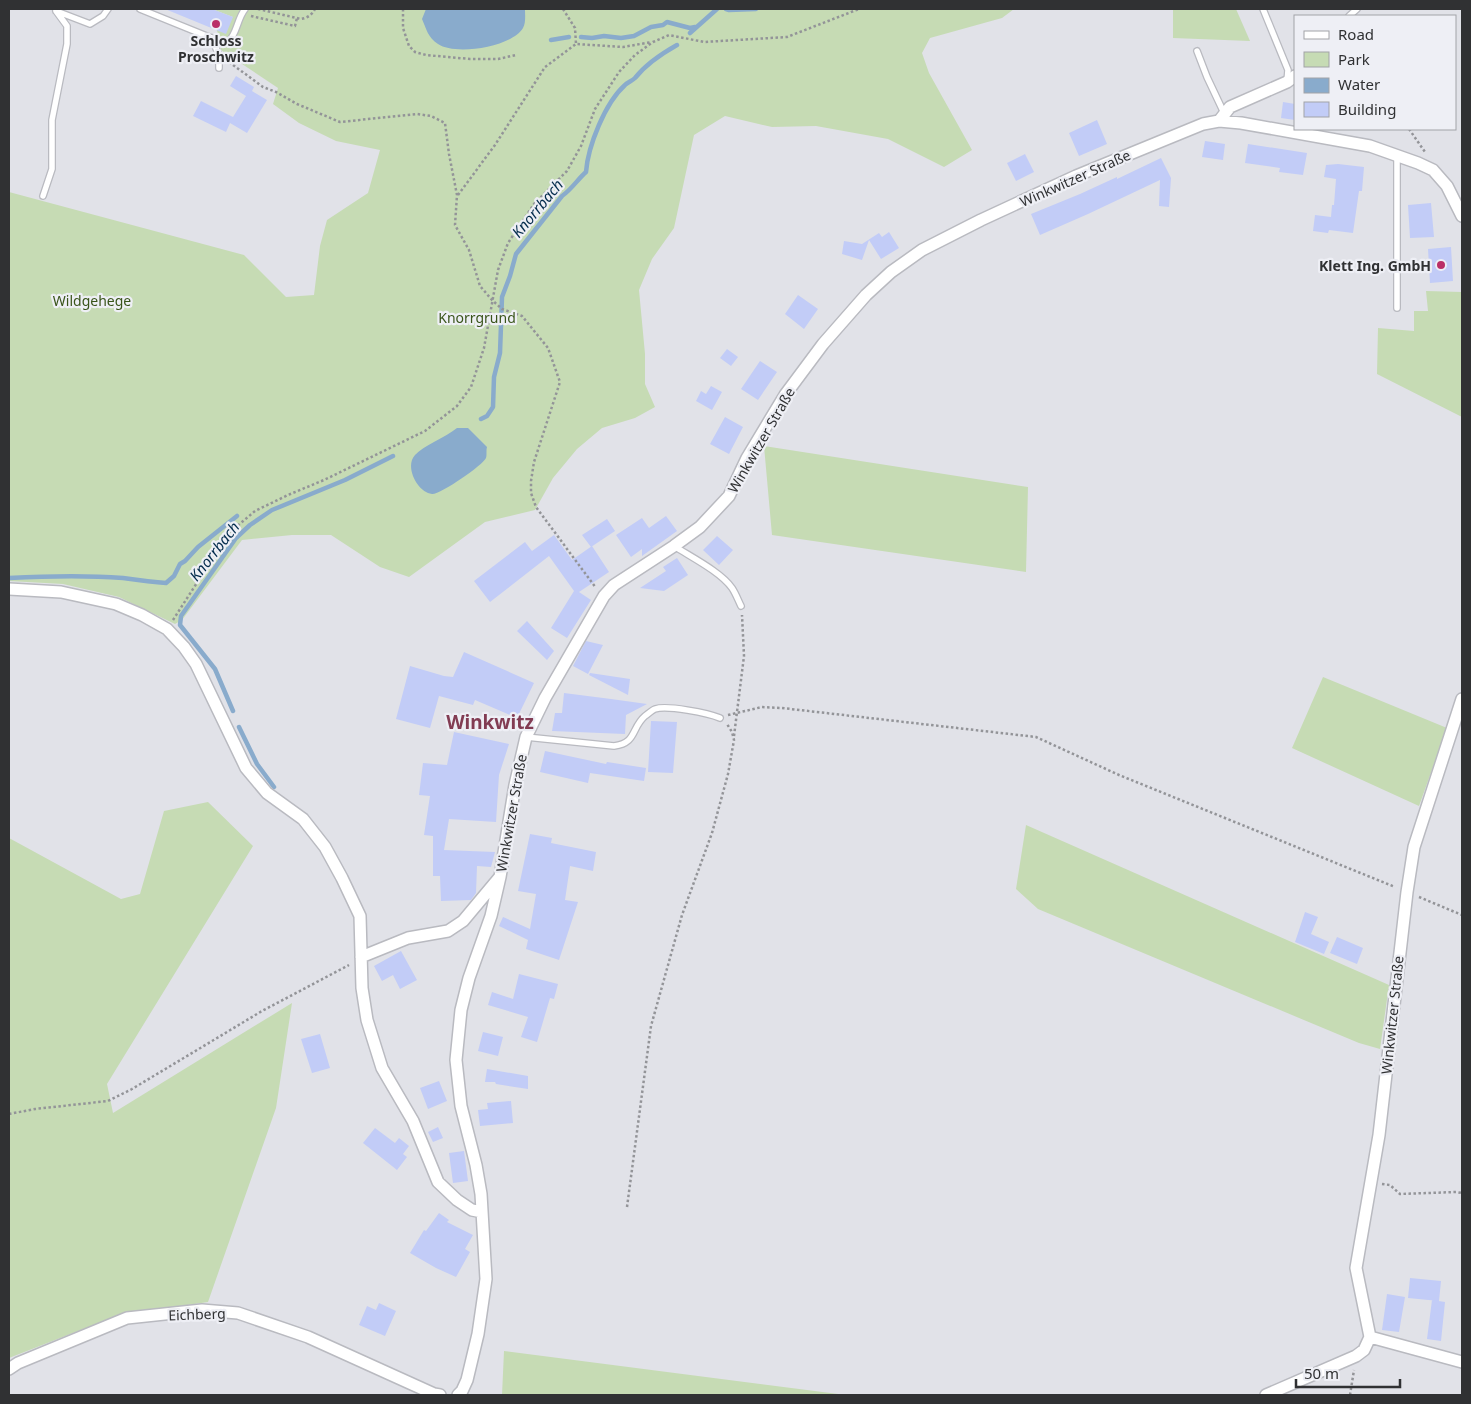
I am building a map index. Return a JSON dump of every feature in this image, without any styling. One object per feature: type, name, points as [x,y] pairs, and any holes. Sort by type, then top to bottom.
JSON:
[{"type":"street","points":[[1222,117],[1230,107],[1291,79]]},
{"type":"street","name":"Winkwitzer Straße","points":[[458,1395],[462,1392],[467,1380],[478,1334],[486,1279],[482,1212],[476,1165],[461,1106],[456,1060],[461,1010],[469,978],[491,916],[500,877],[514,785],[526,737],[545,698],[604,596],[614,585],[700,527],[728,496],[747,458],[785,395],[866,295],[891,272],[922,250],[1076,176],[1222,117],[1241,123],[1370,146],[1397,155],[1433,170],[1447,186],[1462,216]]},
{"type":"street","points":[[9,589],[62,592],[116,604],[142,615],[167,629],[184,647],[196,664],[246,768],[267,793],[303,819],[325,847],[360,916],[362,988],[367,1020],[382,1068],[413,1121],[438,1182],[456,1200],[472,1210],[482,1212]]},
{"type":"street","name":"Winkwitzer Straße","points":[[1370,1337],[1356,1268],[1379,1135],[1407,892],[1414,847],[1462,699]]},
{"type":"street","points":[[361,958],[408,938],[448,931],[463,921],[500,877]]},
{"type":"street","name":"Eichberg","points":[[9,1369],[127,1318],[202,1310],[238,1313],[308,1336],[434,1394],[440,1395]]},
{"type":"street","points":[[1266,1395],[1356,1356],[1364,1350],[1370,1337],[1462,1362]]},
{"type":"lane","points":[[56,10],[90,24],[104,16],[108,9]]},
{"type":"lane","points":[[140,9],[212,38],[228,42],[232,39],[243,11]]},
{"type":"lane","points":[[1263,9],[1291,79]]},
{"type":"lane","points":[[43,196],[52,169],[52,120],[68,44],[67,26],[56,10]]},
{"type":"lane","points":[[212,38],[219,56],[219,68]]},
{"type":"lane","points":[[1197,51],[1222,117]]},
{"type":"lane","points":[[1397,155],[1397,308]]},
{"type":"lane","points":[[674,546],[731,586],[741,606]]},
{"type":"lane","points":[[526,737],[614,746],[622,745],[629,741],[644,716],[656,709],[698,712],[720,718]]},
{"type":"path","points":[[258,9],[297,18],[306,18],[315,9]]},
{"type":"path","points":[[403,9],[403,28],[409,46],[415,52],[426,55],[470,59],[498,59],[516,55]]},
{"type":"path","points":[[563,9],[575,28],[576,44]]},
{"type":"path","points":[[167,629],[230,533],[255,512],[425,431],[458,406],[471,387],[484,348],[498,270],[508,243],[534,204],[567,171],[581,146],[595,109],[619,72],[634,55],[653,42],[669,35],[704,42],[787,37],[859,9]]},
{"type":"path","points":[[243,11],[295,26],[297,18]]},
{"type":"path","points":[[457,196],[495,145],[545,67],[576,44],[623,47],[653,42]]},
{"type":"path","points":[[219,56],[263,87],[340,122],[417,114],[431,116],[445,123],[457,196],[455,225],[468,250],[480,286],[502,309],[522,316],[548,348],[560,382],[534,462],[531,493],[536,507],[604,596]]},
{"type":"path","points":[[1410,130],[1426,152],[1433,170]]},
{"type":"path","points":[[627,1207],[651,1026],[682,915],[712,833],[728,774],[744,656],[744,626],[741,606]]},
{"type":"path","points":[[720,718],[762,707],[782,708],[1036,737],[1119,775],[1462,915]]},
{"type":"path","points":[[720,718],[728,725],[734,740]]},
{"type":"path","points":[[9,1114],[35,1109],[108,1101],[132,1089],[262,1011],[343,970],[361,958]]},
{"type":"path","points":[[1371,1183],[1390,1185],[1400,1194],[1462,1193]]},
{"type":"path","points":[[1350,1395],[1356,1356]]},
{"type":"green space","name":"Knorrgrund","points":[[212,9],[1014,9],[1002,18],[930,38],[922,53],[929,73],[972,150],[944,167],[888,139],[816,126],[772,127],[725,116],[694,135],[674,228],[652,259],[639,290],[645,354],[645,384],[655,407],[635,418],[602,428],[577,449],[553,478],[535,510],[485,522],[409,577],[380,567],[331,535],[292,535],[242,540],[182,620],[175,624],[119,597],[63,584],[9,581],[9,192],[244,255],[286,297],[314,295],[320,246],[327,220],[368,193],[380,150],[336,141],[299,123],[273,104],[278,88],[221,50],[217,30],[233,17]]},
{"type":"green space","points":[[1173,9],[1236,9],[1250,41],[1173,38]]},
{"type":"green space","points":[[1426,291],[1462,292],[1462,417],[1377,374],[1378,328],[1414,331],[1414,311],[1428,311]]},
{"type":"green space","points":[[764,446],[1028,487],[1026,572],[772,535]]},
{"type":"green space","points":[[1323,677],[1447,728],[1419,806],[1292,748]]},
{"type":"green space","points":[[208,802],[253,846],[107,1084],[113,1113],[292,1003],[276,1108],[208,1302],[119,1315],[9,1358],[9,838],[121,899],[140,894],[164,811]]},
{"type":"green space","points":[[1026,825],[1389,985],[1380,1049],[1359,1043],[1038,909],[1016,889]]},
{"type":"green space","points":[[504,1351],[846,1395],[502,1395]]},
{"type":"water","points":[[426,9],[525,9],[525,21],[523,28],[517,35],[496,45],[469,49],[446,48],[432,39],[428,33],[422,19]]},
{"type":"water","points":[[457,428],[468,428],[487,447],[486,458],[452,485],[436,493],[427,493],[414,479],[411,466],[412,460],[424,448]]},
{"type":"building","name":"Schloss Proschwitz","points":[[165,9],[212,9],[233,17],[226,34]]},
{"type":"building","points":[[236,76],[254,87],[252,91],[267,100],[247,133],[230,123],[226,132],[193,116],[201,101],[233,117],[246,96],[230,86]]},
{"type":"building","points":[[1283,102],[1294,104],[1294,120],[1281,118]]},
{"type":"building","points":[[1097,120],[1107,144],[1079,156],[1069,133]]},
{"type":"building","points":[[1205,141],[1225,144],[1223,160],[1202,157]]},
{"type":"building","points":[[1248,144],[1307,153],[1303,175],[1279,172],[1280,168],[1245,163]]},
{"type":"building","points":[[1025,154],[1034,172],[1016,181],[1007,163]]},
{"type":"building","points":[[1161,158],[1171,178],[1169,207],[1159,206],[1160,180],[1040,235],[1031,214],[1117,177],[1117,179]]},
{"type":"building","points":[[1338,164],[1364,167],[1362,191],[1359,191],[1353,233],[1329,230],[1328,233],[1313,231],[1315,215],[1331,217],[1336,179],[1324,177],[1326,165]]},
{"type":"building","points":[[1431,203],[1434,237],[1410,238],[1408,205]]},
{"type":"building","points":[[889,232],[899,248],[881,259],[869,240],[862,260],[842,254],[844,241],[862,244],[879,233],[882,237]]},
{"type":"building","name":"Klett Ing. GmbH","points":[[1451,247],[1453,281],[1430,283],[1428,249]]},
{"type":"building","points":[[798,295],[818,309],[804,329],[785,314]]},
{"type":"building","points":[[727,349],[738,357],[731,366],[720,358]]},
{"type":"building","points":[[760,361],[777,372],[758,400],[741,389]]},
{"type":"building","points":[[711,386],[722,392],[712,410],[696,401],[701,391],[706,394]]},
{"type":"building","points":[[725,417],[743,427],[729,454],[710,444]]},
{"type":"building","points":[[666,516],[677,531],[642,556],[642,549],[631,557],[616,535],[642,518],[649,528]]},
{"type":"building","points":[[607,519],[615,531],[591,547],[582,535]]},
{"type":"building","points":[[554,535],[572,560],[592,546],[609,572],[579,592],[591,600],[567,638],[551,628],[574,591],[549,556],[490,602],[474,581],[525,542],[532,551]]},
{"type":"building","points":[[717,536],[733,550],[719,565],[703,550]]},
{"type":"building","points":[[677,558],[688,575],[664,591],[640,588],[666,571],[663,567]]},
{"type":"building","points":[[527,621],[554,651],[547,660],[517,631]]},
{"type":"building","points":[[586,641],[603,645],[588,674],[573,666]]},
{"type":"building","points":[[464,652],[534,683],[517,718],[475,700],[473,705],[439,696],[430,728],[396,719],[410,666],[453,677]]},
{"type":"building","points":[[590,673],[630,679],[628,695],[589,675]]},
{"type":"building","points":[[564,693],[647,704],[626,715],[625,734],[552,731],[555,713],[562,713]]},
{"type":"building","points":[[651,721],[677,722],[673,773],[648,772]]},
{"type":"building","points":[[454,732],[509,744],[499,775],[496,822],[449,819],[444,850],[495,852],[491,867],[477,866],[476,893],[471,900],[441,901],[440,876],[433,876],[433,836],[424,835],[430,796],[419,795],[423,763],[447,765]]},
{"type":"building","points":[[545,751],[606,764],[607,762],[646,768],[644,781],[590,773],[588,783],[540,772]]},
{"type":"building","points":[[530,834],[552,838],[551,843],[596,852],[593,871],[570,866],[565,900],[578,902],[559,960],[526,949],[528,940],[499,926],[503,917],[530,929],[536,894],[518,891]]},
{"type":"building","points":[[1305,912],[1318,917],[1311,934],[1329,942],[1324,954],[1295,942]]},
{"type":"building","points":[[1337,937],[1363,948],[1357,964],[1330,953]]},
{"type":"building","points":[[401,951],[417,980],[400,989],[393,975],[382,981],[374,966]]},
{"type":"building","points":[[519,974],[558,984],[554,999],[550,998],[537,1042],[521,1037],[528,1017],[488,1005],[492,992],[513,999]]},
{"type":"building","points":[[483,1032],[503,1037],[498,1056],[478,1051]]},
{"type":"building","points":[[320,1034],[330,1068],[312,1073],[301,1039]]},
{"type":"building","points":[[487,1069],[528,1076],[528,1089],[496,1084],[495,1082],[485,1082]]},
{"type":"building","points":[[439,1081],[447,1101],[428,1109],[420,1088]]},
{"type":"building","points":[[511,1101],[513,1123],[480,1126],[478,1110],[488,1109],[487,1103]]},
{"type":"building","points":[[438,1127],[443,1138],[433,1142],[428,1132]]},
{"type":"building","points":[[375,1128],[395,1143],[399,1138],[409,1146],[403,1154],[407,1157],[397,1170],[363,1143]]},
{"type":"building","points":[[464,1151],[468,1181],[453,1183],[449,1153]]},
{"type":"building","points":[[439,1213],[449,1220],[447,1222],[473,1235],[465,1249],[470,1252],[456,1277],[410,1253],[424,1230],[426,1231]]},
{"type":"building","points":[[1410,1278],[1441,1281],[1439,1301],[1408,1298]]},
{"type":"building","points":[[1387,1294],[1405,1297],[1399,1332],[1382,1330]]},
{"type":"building","points":[[1432,1300],[1445,1302],[1441,1341],[1427,1339]]},
{"type":"building","points":[[379,1303],[396,1311],[385,1336],[359,1325],[367,1306],[376,1310]]},
{"type":"waterway","name":"Knorrbach","points":[[690,33],[717,9]]},
{"type":"waterway","name":"Knorrbach","points":[[726,9],[756,9]]},
{"type":"waterway","points":[[581,37],[604,36],[621,38],[634,36],[651,27],[663,25],[667,22],[690,28],[695,27]]},
{"type":"waterway","points":[[551,40],[569,37]]},
{"type":"waterway","name":"Knorrbach","points":[[481,419],[487,416],[493,407],[494,377],[500,353],[502,297],[516,254],[562,196],[586,172],[594,138],[604,114],[618,93],[649,64],[677,45]]},
{"type":"waterway","name":"Knorrbach","points":[[233,711],[215,669],[180,625],[181,616],[236,538],[250,525],[272,510],[345,480],[393,456]]},
{"type":"waterway","points":[[9,578],[94,576],[166,583],[174,576],[180,564],[198,547],[237,516]]},
{"type":"waterway","points":[[239,727],[257,764],[274,787]]},
{"type":"place","name":"Schloss Proschwitz","points":[[216,24]]},
{"type":"place","name":"Klett Ing. GmbH","points":[[1441,265]]},
{"type":"district","name":"Winkwitz","points":[[490,722]]},
{"type":"park label","name":"Wildgehege","points":[[92,300]]}]
